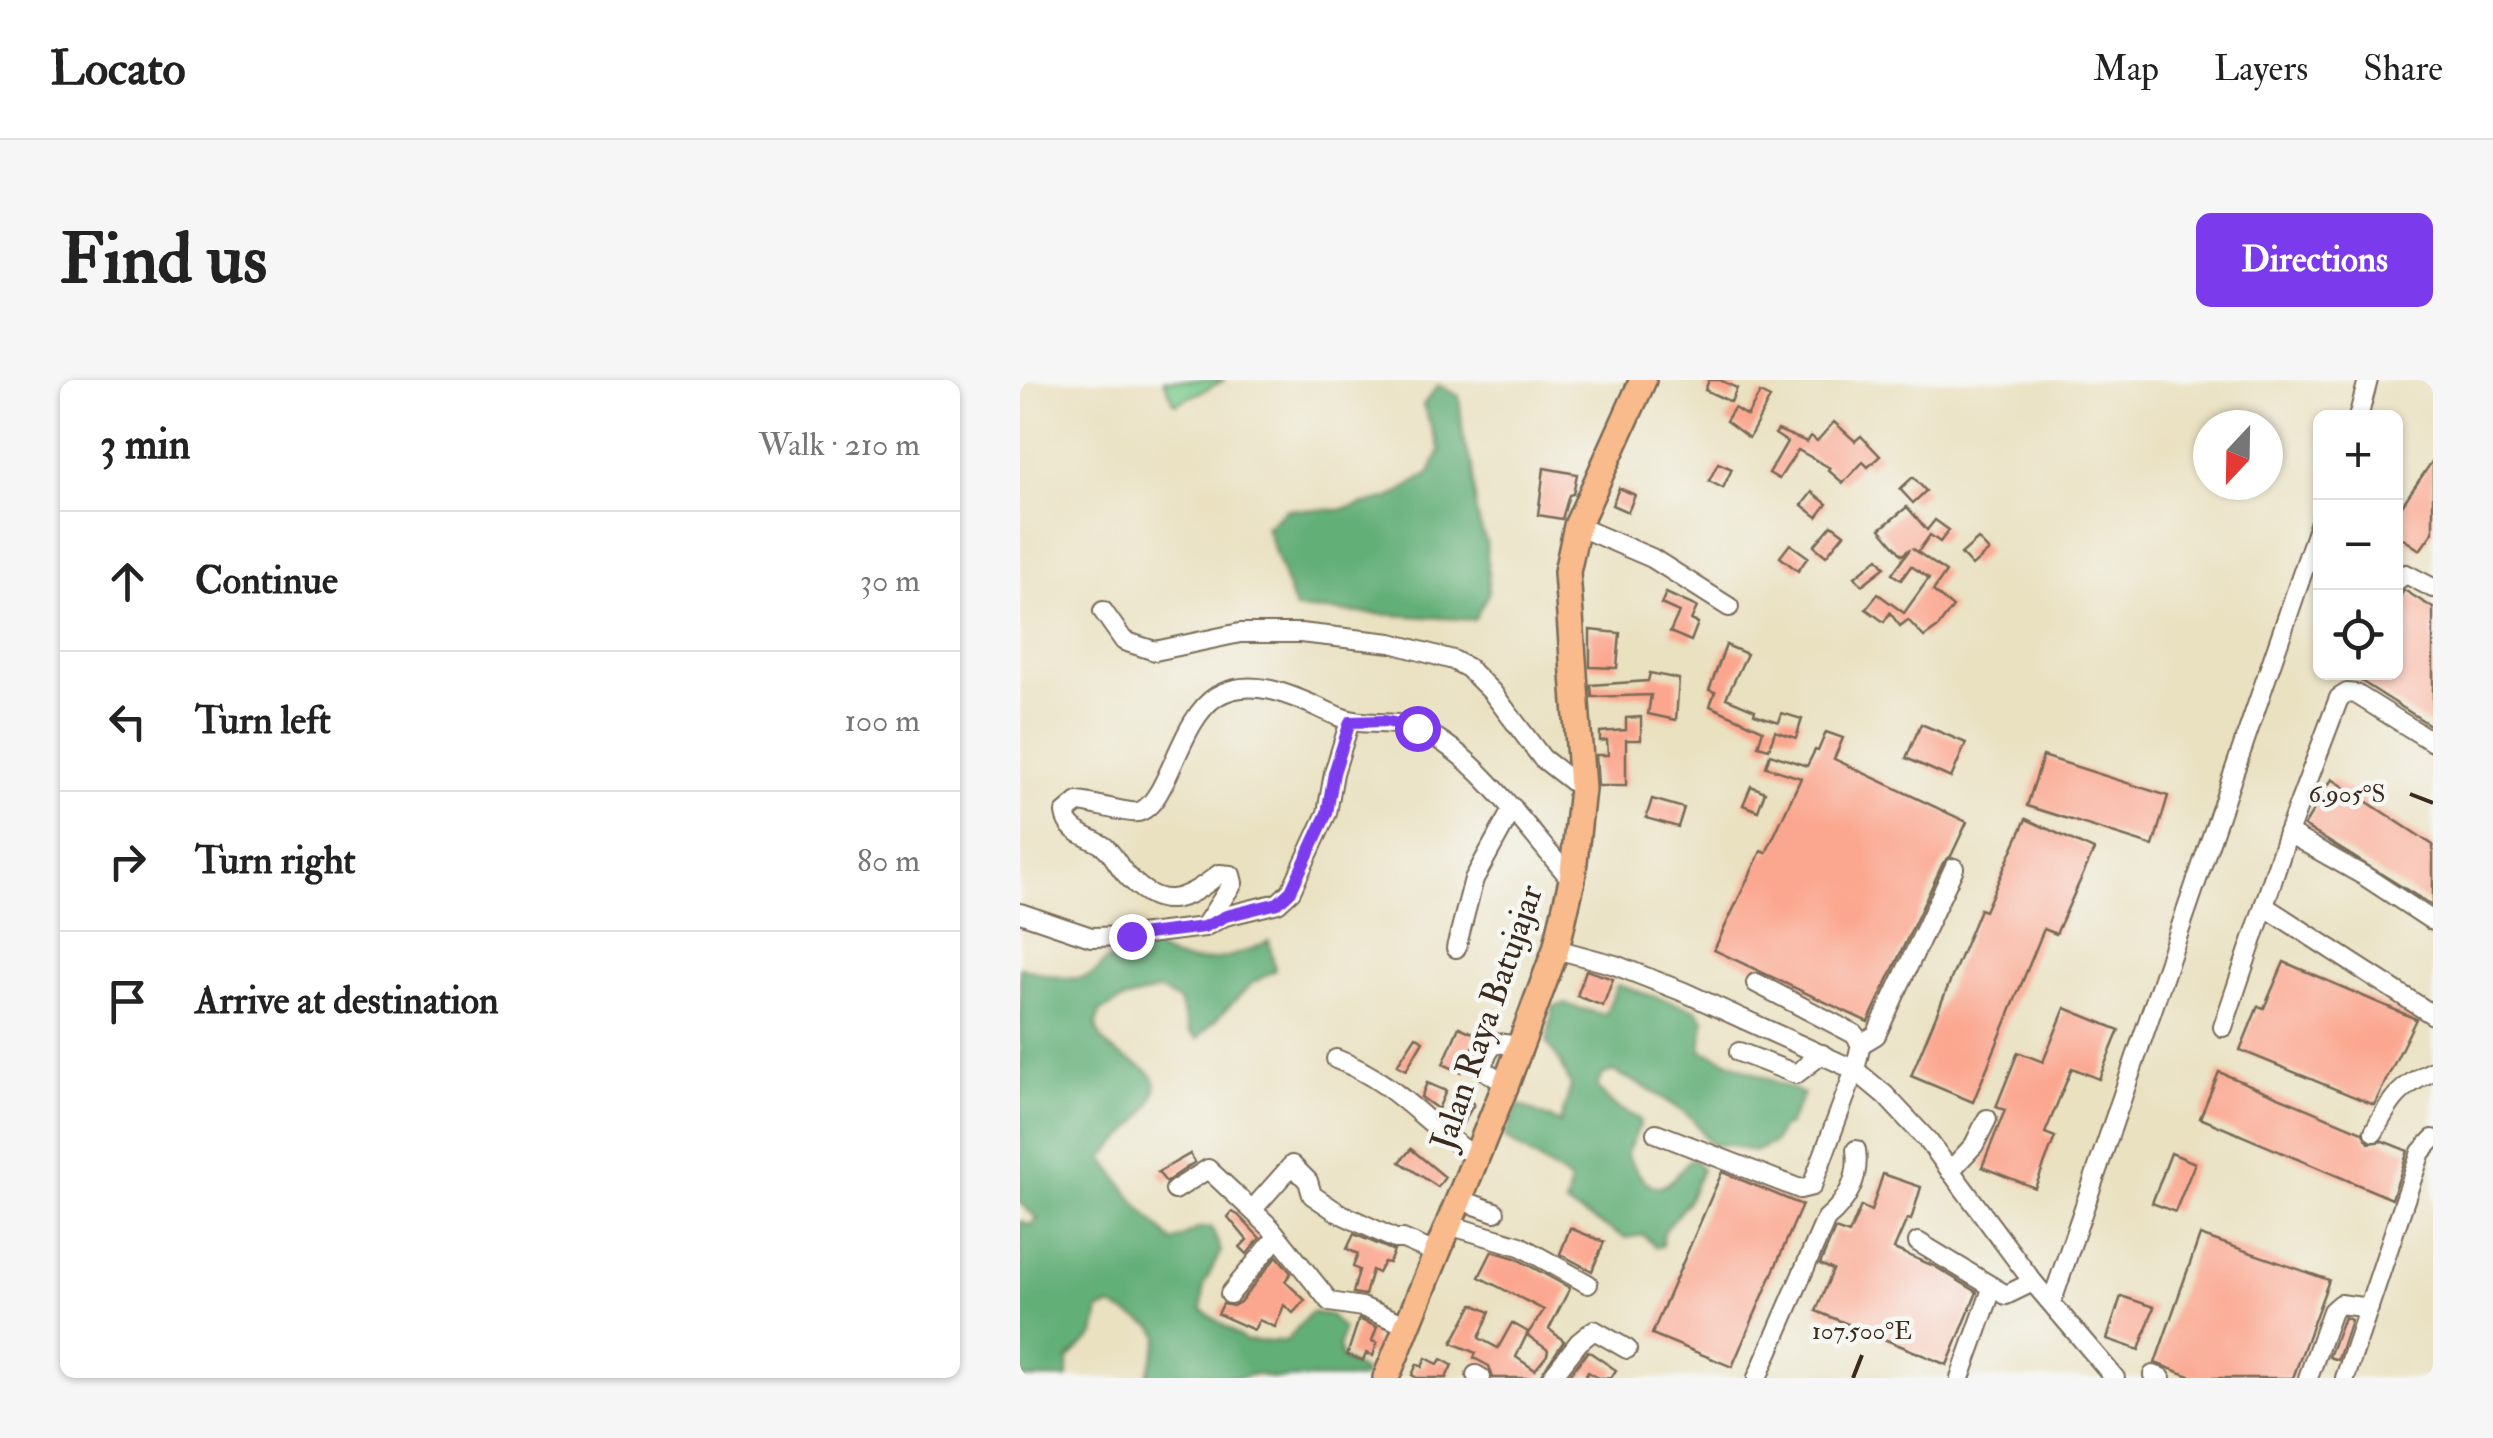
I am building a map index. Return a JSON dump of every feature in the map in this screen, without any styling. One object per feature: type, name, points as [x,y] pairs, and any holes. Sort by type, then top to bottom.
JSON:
[{"type":"highway","name":"Jalan Raya Batujajar","points":[[1386,1378],[1506,1084],[1556,949],[1572,880],[1582,789],[1567,572],[1578,526],[1643,380]]},
{"type":"street","points":[[2360,410],[2368,380]]},
{"type":"street","points":[[1578,526],[1652,558],[1729,607]]},
{"type":"street","points":[[2052,1301],[2313,542]]},
{"type":"street","points":[[2403,576],[2406,574],[2433,588]]},
{"type":"street","points":[[1103,611],[1124,642],[1154,650],[1240,634],[1300,633],[1391,643],[1453,660],[1468,668],[1492,692],[1542,758],[1582,789]]},
{"type":"street","points":[[1204,927],[1232,883],[1231,875],[1219,874],[1192,896],[1170,900],[1148,894],[1106,848],[1073,830],[1065,813],[1078,802],[1132,813],[1143,811],[1157,799],[1196,714],[1219,695],[1248,687],[1283,692],[1350,722],[1385,721],[1417,728],[1460,753],[1513,808],[1572,880]]},
{"type":"street","points":[[2223,1027],[2288,833],[2317,763],[2323,738],[2344,695],[2356,694],[2369,700],[2433,742]]},
{"type":"street","points":[[1020,913],[1091,936],[1173,933],[1278,903],[1291,891],[1327,813],[1334,773],[1350,722]]},
{"type":"street","points":[[1456,948],[1474,879],[1513,808]]},
{"type":"street","points":[[2288,833],[2433,921]]},
{"type":"street","points":[[1656,1133],[1806,1189],[1812,1186],[1861,1044],[1876,1035],[1954,868]]},
{"type":"street","points":[[2264,906],[2433,1015]]},
{"type":"street","points":[[1556,949],[1615,965],[1684,992],[1855,1070],[1885,1094],[1929,1142],[2033,1282],[2115,1378]]},
{"type":"street","points":[[1756,984],[1854,1034],[1861,1044]]},
{"type":"street","points":[[1739,1052],[1796,1074],[1822,1054]]},
{"type":"street","points":[[1336,1059],[1390,1086],[1427,1116],[1446,1138],[1476,1157]]},
{"type":"street","points":[[2374,1132],[2389,1101],[2414,1080],[2433,1071]]},
{"type":"street","points":[[1950,1172],[1974,1146],[1987,1120]]},
{"type":"street","points":[[2345,1378],[2421,1152],[2433,1139]]},
{"type":"street","points":[[1758,1378],[1826,1219],[1840,1207],[1852,1188],[1856,1150]]},
{"type":"street","points":[[1253,1209],[1292,1165],[1308,1181],[1312,1195],[1337,1212],[1396,1240],[1438,1254]]},
{"type":"street","points":[[1175,1190],[1208,1169],[1253,1209],[1330,1302],[1362,1307],[1409,1326]]},
{"type":"street","points":[[1458,1200],[1495,1212]]},
{"type":"street","points":[[1449,1225],[1520,1246],[1588,1284]]},
{"type":"street","points":[[1230,1294],[1276,1237]]},
{"type":"street","points":[[1918,1242],[1992,1288],[2011,1294],[2033,1282]]},
{"type":"street","points":[[1965,1378],[1992,1288]]},
{"type":"street","points":[[2308,1378],[2332,1311],[2340,1304],[2369,1308]]},
{"type":"street","points":[[1551,1378],[1594,1330],[1628,1349]]},
{"type":"green space","points":[[1164,380],[1225,380],[1175,404]]},
{"type":"green space","points":[[1438,385],[1459,396],[1464,444],[1473,466],[1476,515],[1486,542],[1489,592],[1474,620],[1295,609],[1266,527],[1287,509],[1339,510],[1390,498],[1430,473],[1440,450],[1423,405]]},
{"type":"green space","points":[[1269,941],[1275,970],[1251,984],[1197,1039],[1189,1031],[1179,1001],[1159,990],[1120,1001],[1100,1012],[1096,1024],[1102,1039],[1112,1050],[1148,1072],[1155,1093],[1131,1130],[1103,1158],[1138,1206],[1173,1242],[1199,1228],[1211,1227],[1221,1251],[1204,1285],[1202,1310],[1246,1341],[1286,1341],[1311,1312],[1330,1315],[1343,1329],[1341,1358],[1364,1372],[1362,1378],[1272,1378],[1256,1374],[1236,1378],[1146,1378],[1160,1337],[1154,1327],[1111,1306],[1099,1310],[1094,1335],[1068,1359],[1068,1378],[1020,1378],[1020,1221],[1031,1225],[1038,1219],[1020,1203],[1020,967],[1077,978],[1097,971],[1104,962],[1139,954],[1150,944],[1178,959],[1193,961],[1224,958]]},
{"type":"green space","points":[[1617,985],[1697,1010],[1704,1020],[1701,1050],[1804,1094],[1788,1125],[1782,1127],[1773,1143],[1754,1152],[1712,1145],[1692,1119],[1664,1098],[1613,1071],[1602,1075],[1597,1086],[1606,1097],[1639,1119],[1640,1125],[1626,1154],[1649,1184],[1663,1186],[1689,1160],[1695,1160],[1702,1170],[1688,1201],[1663,1233],[1662,1246],[1656,1247],[1643,1235],[1626,1238],[1566,1205],[1570,1184],[1567,1179],[1505,1138],[1517,1104],[1560,1123],[1571,1086],[1547,1043],[1553,1007],[1564,1004],[1605,1015]]},
{"type":"building","points":[[1709,380],[1720,380],[1737,388],[1731,402],[1705,390]]},
{"type":"building","points":[[1760,393],[1770,398],[1749,438],[1726,421],[1734,408],[1747,416]]},
{"type":"building","points":[[1834,422],[1855,441],[1861,436],[1880,456],[1868,467],[1863,462],[1843,483],[1830,468],[1798,450],[1779,479],[1769,473],[1787,442],[1775,434],[1778,430],[1807,442],[1811,436],[1817,441]]},
{"type":"building","points":[[2433,460],[2433,532],[2420,550],[2403,539],[2403,504]]},
{"type":"building","points":[[1718,463],[1732,469],[1723,488],[1709,481]]},
{"type":"building","points":[[1544,468],[1577,474],[1562,519],[1538,515]]},
{"type":"building","points":[[1913,477],[1926,491],[1913,503],[1900,489]]},
{"type":"building","points":[[1619,488],[1635,495],[1628,512],[1612,505]]},
{"type":"building","points":[[1812,492],[1827,504],[1817,517],[1802,505]]},
{"type":"building","points":[[1907,507],[1927,530],[1935,520],[1949,530],[1940,542],[1930,535],[1918,552],[1912,548],[1946,572],[1933,591],[1953,607],[1938,627],[1924,637],[1908,620],[1900,626],[1890,613],[1884,622],[1866,609],[1878,594],[1904,613],[1929,578],[1911,566],[1901,580],[1892,574],[1910,549],[1902,555],[1880,529]]},
{"type":"building","points":[[1832,525],[1844,534],[1826,556],[1814,546]]},
{"type":"building","points":[[1978,539],[1989,551],[1972,566],[1961,554]]},
{"type":"building","points":[[1790,544],[1808,557],[1798,571],[1780,557]]},
{"type":"building","points":[[1878,558],[1885,567],[1862,585],[1855,577]]},
{"type":"building","points":[[2403,592],[2433,608],[2433,727],[2360,680],[2403,680]]},
{"type":"building","points":[[1666,593],[1697,607],[1691,620],[1698,623],[1691,641],[1670,632],[1679,612],[1661,604]]},
{"type":"building","points":[[1590,630],[1620,633],[1617,668],[1590,667]]},
{"type":"building","points":[[1726,645],[1747,654],[1726,698],[1755,710],[1754,714],[1779,722],[1782,713],[1802,719],[1796,738],[1775,731],[1769,749],[1758,746],[1763,730],[1710,706],[1715,692],[1709,690]]},
{"type":"building","points":[[1650,673],[1679,679],[1676,720],[1648,714],[1651,695],[1592,697],[1591,685],[1648,681]]},
{"type":"building","points":[[1641,717],[1641,740],[1626,740],[1626,786],[1598,786],[1596,755],[1608,755],[1607,740],[1600,741],[1600,732],[1626,730],[1626,718]]},
{"type":"building","points":[[1921,724],[1966,743],[1951,778],[1906,758]]},
{"type":"building","points":[[1826,732],[1843,738],[1834,759],[1967,822],[1951,856],[1943,863],[1868,1022],[1714,950],[1801,778],[1766,767],[1770,754],[1807,766]]},
{"type":"building","points":[[2043,756],[2168,796],[2153,846],[2027,806]]},
{"type":"building","points":[[2332,779],[2433,845],[2433,906],[2304,826]]},
{"type":"building","points":[[1751,786],[1765,792],[1758,811],[1743,805]]},
{"type":"building","points":[[1652,799],[1684,808],[1678,827],[1646,818]]},
{"type":"building","points":[[2026,819],[2094,850],[2056,934],[2044,929],[1973,1102],[1911,1076],[1980,909],[1985,911]]},
{"type":"building","points":[[2284,962],[2416,1019],[2374,1105],[2240,1050],[2258,1006],[2264,1008]]},
{"type":"building","points":[[1586,970],[1613,979],[1603,1006],[1577,996]]},
{"type":"building","points":[[2065,1008],[2119,1030],[2099,1079],[2072,1068],[2045,1133],[2055,1137],[2035,1188],[1982,1167],[2005,1110],[1996,1107],[2018,1052],[2043,1062]]},
{"type":"building","points":[[1459,1027],[1478,1035],[1461,1072],[1443,1064]]},
{"type":"building","points":[[1416,1036],[1423,1041],[1406,1070],[1397,1065]]},
{"type":"building","points":[[2219,1072],[2362,1132],[2369,1143],[2383,1141],[2408,1151],[2392,1199],[2200,1118]]},
{"type":"building","points":[[1427,1083],[1446,1091],[1438,1109],[1421,1097]]},
{"type":"building","points":[[1464,1097],[1474,1104],[1459,1130],[1450,1122]]},
{"type":"building","points":[[1411,1149],[1445,1177],[1438,1187],[1400,1162]]},
{"type":"building","points":[[2171,1153],[2195,1163],[2175,1212],[2152,1203]]},
{"type":"building","points":[[1190,1154],[1195,1162],[1166,1182],[1158,1172]]},
{"type":"building","points":[[1722,1172],[1802,1205],[1732,1367],[1652,1334]]},
{"type":"building","points":[[1883,1174],[1921,1187],[1911,1220],[1907,1219],[1894,1249],[1934,1266],[1977,1292],[1947,1365],[1816,1311],[1833,1270],[1820,1264],[1835,1229],[1849,1234],[1861,1206],[1871,1211]]},
{"type":"building","points":[[1232,1212],[1260,1238],[1247,1254],[1240,1247],[1247,1240],[1228,1217]]},
{"type":"building","points":[[1570,1228],[1604,1242],[1592,1271],[1560,1254]]},
{"type":"building","points":[[1354,1234],[1394,1251],[1389,1263],[1384,1262],[1378,1273],[1372,1270],[1365,1295],[1353,1293],[1359,1270],[1353,1267],[1358,1254],[1347,1249]]},
{"type":"building","points":[[2200,1235],[2329,1280],[2293,1378],[2195,1378],[2155,1363]]},
{"type":"building","points":[[1492,1251],[1515,1258],[1570,1288],[1549,1329],[1564,1341],[1539,1378],[1493,1378],[1489,1366],[1474,1358],[1476,1353],[1452,1343],[1473,1304],[1490,1312],[1479,1338],[1498,1348],[1512,1323],[1528,1332],[1516,1357],[1535,1370],[1547,1355],[1548,1350],[1527,1335],[1544,1310],[1479,1277]]},
{"type":"building","points":[[1277,1256],[1291,1273],[1285,1281],[1305,1300],[1293,1313],[1284,1305],[1275,1327],[1259,1320],[1254,1330],[1218,1314],[1223,1304],[1233,1306],[1240,1302]]},
{"type":"building","points":[[2121,1296],[2154,1307],[2139,1350],[2107,1339]]},
{"type":"building","points":[[2344,1317],[2351,1320],[2338,1360],[2329,1357]]},
{"type":"building","points":[[1359,1319],[1377,1327],[1372,1341],[1377,1343],[1373,1356],[1366,1353],[1363,1361],[1347,1355]]},
{"type":"building","points":[[1588,1351],[1616,1370],[1611,1378],[1598,1378],[1588,1372],[1584,1378],[1567,1378]]},
{"type":"building","points":[[1426,1358],[1452,1365],[1446,1378],[1412,1375],[1417,1364],[1422,1367]]},
{"type":"route","points":[[1131,936],[1204,927],[1226,916],[1278,903],[1291,891],[1327,813],[1334,773],[1350,722],[1385,721],[1417,728]]}]
